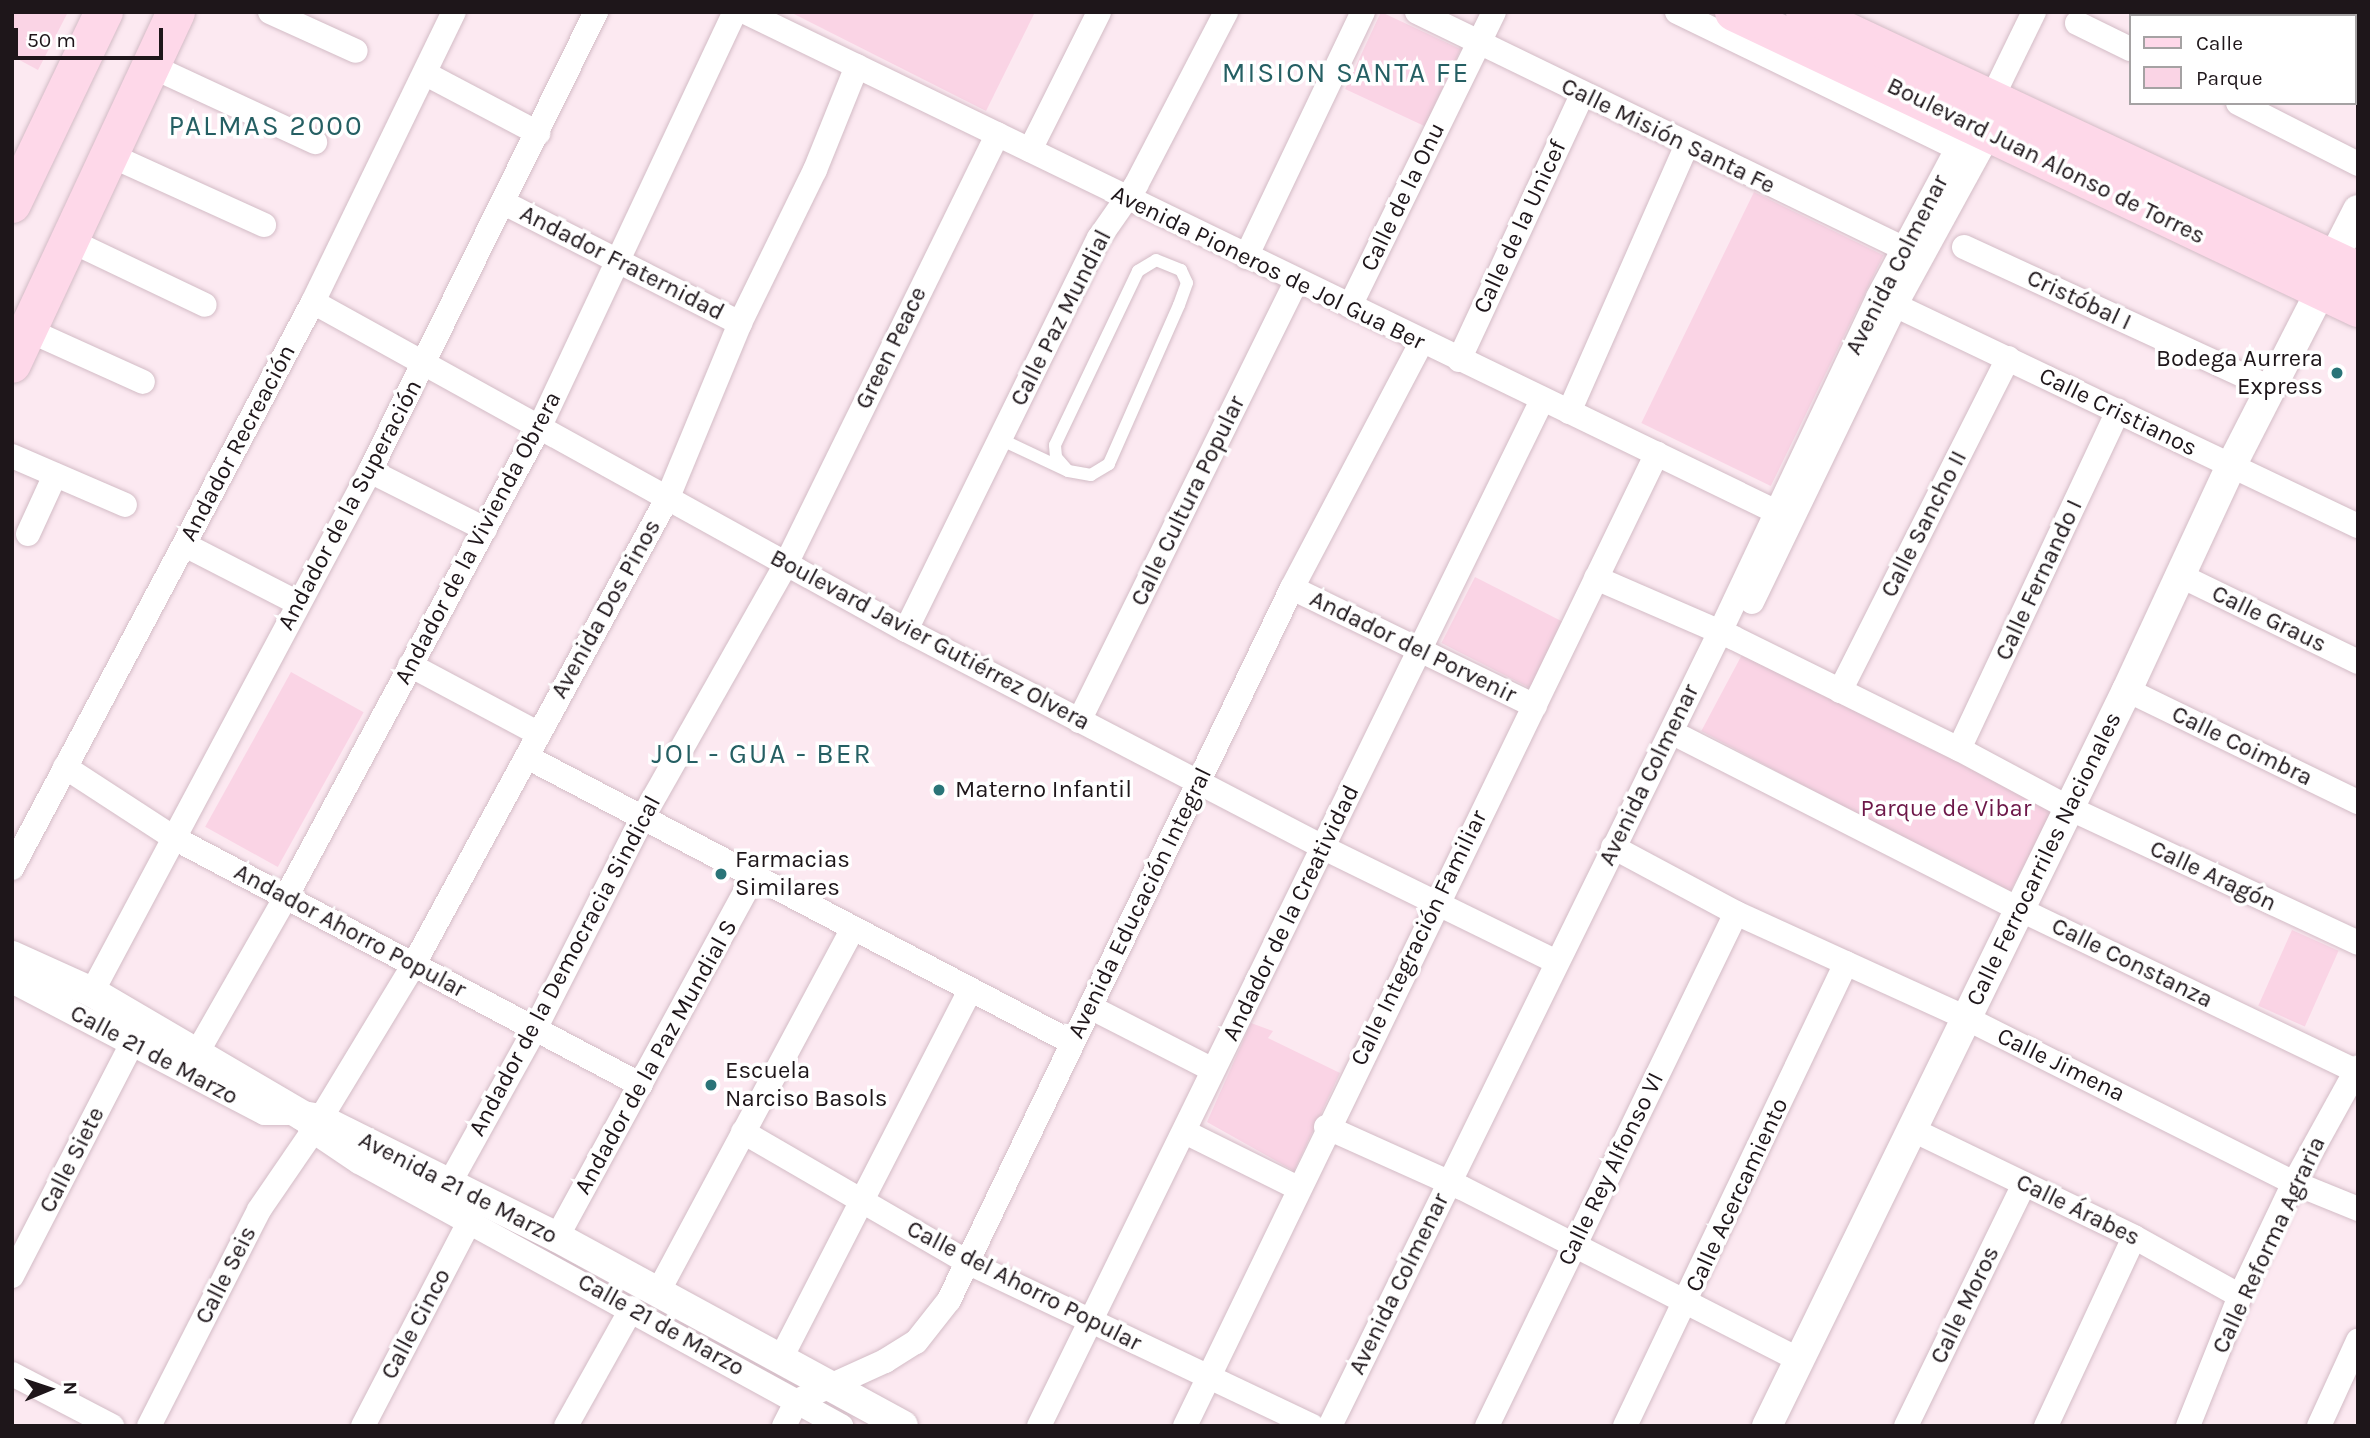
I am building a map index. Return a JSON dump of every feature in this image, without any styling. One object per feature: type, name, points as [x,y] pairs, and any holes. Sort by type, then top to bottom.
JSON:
[{"type":"main road","points":[[12,204],[104,12]]},
{"type":"main road","points":[[12,364],[112,156],[176,12]]},
{"type":"main road","name":"Boulevard Juan Alonso de Torres","points":[[1734,12],[1977,127],[2337,274],[2358,308]]},
{"type":"main road","name":"Boulevard Juan Alonso de Torres","points":[[1805,12],[1977,127]]},
{"type":"street","points":[[270,12],[356,51]]},
{"type":"street","name":"Andador Recreación","points":[[12,868],[313,302],[454,12]]},
{"type":"street","name":"Andador de la Superación","points":[[92,992],[370,471],[596,12]]},
{"type":"street","name":"Andador de la Vivienda Obrera","points":[[198,1051],[286,897],[540,426],[735,12]]},
{"type":"street","name":"Avenida Pioneros de Jol Gua Ber","points":[[745,12],[1030,149],[1128,200],[1350,306],[1421,343],[1785,515]]},
{"type":"street","points":[[1030,149],[1099,12]]},
{"type":"street","name":"Calle Paz Mundial","points":[[906,630],[1099,238],[1128,200],[1226,12]]},
{"type":"street","points":[[1246,257],[1363,12]]},
{"type":"street","name":"Calle Misión Santa Fe","points":[[1417,12],[1582,95],[1912,252]]},
{"type":"street","name":"Calle de la Onu","points":[[1350,306],[1494,12]]},
{"type":"street","points":[[1677,12],[1977,127]]},
{"type":"street","name":"Avenida Colmenar","points":[[1330,1426],[1455,1185],[1727,635],[1887,301],[2034,12]]},
{"type":"street","points":[[2077,23],[2128,48]]},
{"type":"street","points":[[151,66],[315,142]]},
{"type":"street","name":"Avenida Dos Pinos","points":[[309,1120],[414,964],[668,497],[740,323],[815,170],[857,66]]},
{"type":"street","points":[[426,74],[538,133]]},
{"type":"street","name":"Calle de la Unicef","points":[[1459,360],[1582,95]]},
{"type":"street","points":[[2242,105],[2358,164]]},
{"type":"street","name":"Avenida Colmenar","points":[[1912,252],[1977,127]]},
{"type":"street","name":"Green Peace","points":[[786,564],[998,134]]},
{"type":"street","points":[[1569,412],[1687,145]]},
{"type":"street","points":[[112,156],[264,225]]},
{"type":"street","name":"Andador Fraternidad","points":[[504,203],[617,263],[740,323]]},
{"type":"street","name":"Calle Ferrocarriles Nacionales","points":[[1767,1426],[2127,690],[2230,468],[2270,388],[2337,274],[2358,210]]},
{"type":"street","points":[[71,241],[205,305]]},
{"type":"street","name":"Cristóbal I","points":[[1964,247],[2270,388]]},
{"type":"street","name":"Calle Cultura Popular","points":[[1079,721],[1296,281]]},
{"type":"street","name":"Calle Cristianos","points":[[1887,301],[2118,411],[2230,468],[2358,526]]},
{"type":"street","name":"Boulevard Javier Gutiérrez Olvera","points":[[313,302],[906,630],[1322,847],[1555,961]]},
{"type":"street","points":[[28,330],[143,382]]},
{"type":"street","name":"Avenida Educación Integral","points":[[797,1401],[916,1342],[936,1322],[1292,588],[1421,343]]},
{"type":"street","name":"Calle Sancho II","points":[[1840,691],[2008,358]]},
{"type":"street","name":"Andador de la Creatividad","points":[[1039,1426],[1091,1325],[1542,400]]},
{"type":"street","name":"Calle Fernando I","points":[[1959,749],[2118,411]]},
{"type":"street","name":"Calle Integración Familiar","points":[[1185,1426],[1326,1127],[1657,453]]},
{"type":"street","points":[[12,456],[125,505]]},
{"type":"street","points":[[370,471],[485,529]]},
{"type":"street","points":[[27,534],[55,475]]},
{"type":"street","points":[[184,545],[298,604]]},
{"type":"street","name":"Andador de la Democracia Sindical","points":[[448,1186],[535,1029],[643,817],[786,564]]},
{"type":"street","name":"Calle Graus","points":[[2179,575],[2358,662]]},
{"type":"street","points":[[1596,578],[1727,635],[1959,749],[2069,808]]},
{"type":"street","name":"Andador del Porvenir","points":[[1292,588],[1535,706]]},
{"type":"street","name":"Avenida Colmenar","points":[[1349,1426],[1555,961],[1684,738],[1727,635]]},
{"type":"street","points":[[410,665],[539,734]]},
{"type":"street","name":"Calle Coimbra","points":[[2127,690],[2358,802]]},
{"type":"street","name":"Calle Constanza","points":[[1684,738],[2019,909],[2357,1070]]},
{"type":"street","points":[[527,757],[970,992],[1073,1042]]},
{"type":"street","name":"Andador Ahorro Popular","points":[[65,767],[174,838],[641,1085]]},
{"type":"street","name":"Calle Aragón","points":[[2069,808],[2358,943]]},
{"type":"street","name":"Calle Jimena","points":[[1620,851],[1736,913],[1966,1018],[2294,1183],[2358,1209]]},
{"type":"street","name":"Andador de la Paz Mundial S","points":[[557,1237],[754,876]]},
{"type":"street","name":"Calle Rey Alfonso VI","points":[[1487,1426],[1736,913]]},
{"type":"street","points":[[658,1292],[853,928]]},
{"type":"street","name":"Avenida 21 de Marzo","points":[[12,956],[92,992],[198,1051],[309,1120],[557,1237],[903,1426]]},
{"type":"street","name":"Calle Acercamiento","points":[[1625,1426],[1686,1304],[1846,963]]},
{"type":"street","name":"Calle 21 de Marzo","points":[[12,981],[265,1113],[309,1120],[469,1222],[632,1308],[841,1426]]},
{"type":"street","points":[[780,1360],[970,992]]},
{"type":"street","points":[[1090,1007],[1213,1070]]},
{"type":"street","name":"Calle Siete","points":[[12,1276],[132,1044]]},
{"type":"street","name":"Calle Reforma Agraria","points":[[2188,1426],[2240,1296],[2294,1183],[2357,1070]]},
{"type":"street","name":"Calle Seis","points":[[149,1426],[259,1210],[309,1120]]},
{"type":"street","points":[[1326,1127],[1455,1185],[1799,1360]]},
{"type":"street","name":"Calle Árabes","points":[[1913,1130],[2134,1237],[2240,1296]]},
{"type":"street","name":"Calle del Ahorro Popular","points":[[743,1132],[967,1262],[1091,1325],[1209,1376],[1312,1426]]},
{"type":"street","points":[[1185,1132],[1298,1188]]},
{"type":"street","name":"Calle Moros","points":[[1906,1426],[2024,1184]]},
{"type":"street","name":"Calle Cinco","points":[[363,1426],[469,1222]]},
{"type":"street","points":[[2046,1426],[2134,1237]]},
{"type":"street","points":[[566,1426],[632,1308]]},
{"type":"street","points":[[2319,1426],[2358,1341]]},
{"type":"street","points":[[12,1374],[112,1426]]},
{"type":"street","points":[[784,1426],[797,1401]]},
{"type":"lane","points":[[1000,439],[1068,471],[1091,475],[1109,464],[1187,283],[1181,270],[1170,262],[1156,260],[1139,271],[1055,445],[1056,457],[1068,471]]},
{"type":"green space","points":[[12,12],[68,12],[38,70],[12,56]]},
{"type":"green space","points":[[790,12],[1035,12],[986,111]]},
{"type":"green space","points":[[1381,12],[1461,49],[1425,126],[1345,89]]},
{"type":"green space","points":[[1754,192],[1883,255],[1771,486],[1641,423]]},
{"type":"green space","points":[[1475,577],[1564,622],[1531,688],[1441,643]]},
{"type":"green space","name":"Parque de Vibar","points":[[1745,649],[2052,812],[2009,894],[1701,731]]},
{"type":"green space","points":[[291,672],[364,712],[278,867],[205,827]]},
{"type":"green space","points":[[2292,930],[2339,951],[2305,1027],[2258,1006]]},
{"type":"green space","points":[[1251,1023],[1273,1031],[1268,1038],[1340,1073],[1294,1171],[1207,1122]]},
{"type":"place","name":"Bodega Aurrera Express","points":[[2337,373]]},
{"type":"place","name":"Materno Infantil","points":[[939,790]]},
{"type":"place","name":"Farmacias Similares","points":[[721,874]]},
{"type":"place","name":"Escuela Narciso Basols","points":[[711,1085]]},
{"type":"district","name":"MISION SANTA FE","points":[[1346,73]]},
{"type":"district","name":"PALMAS 2000","points":[[266,126]]},
{"type":"district","name":"JOL - GUA - BER","points":[[762,754]]}]
